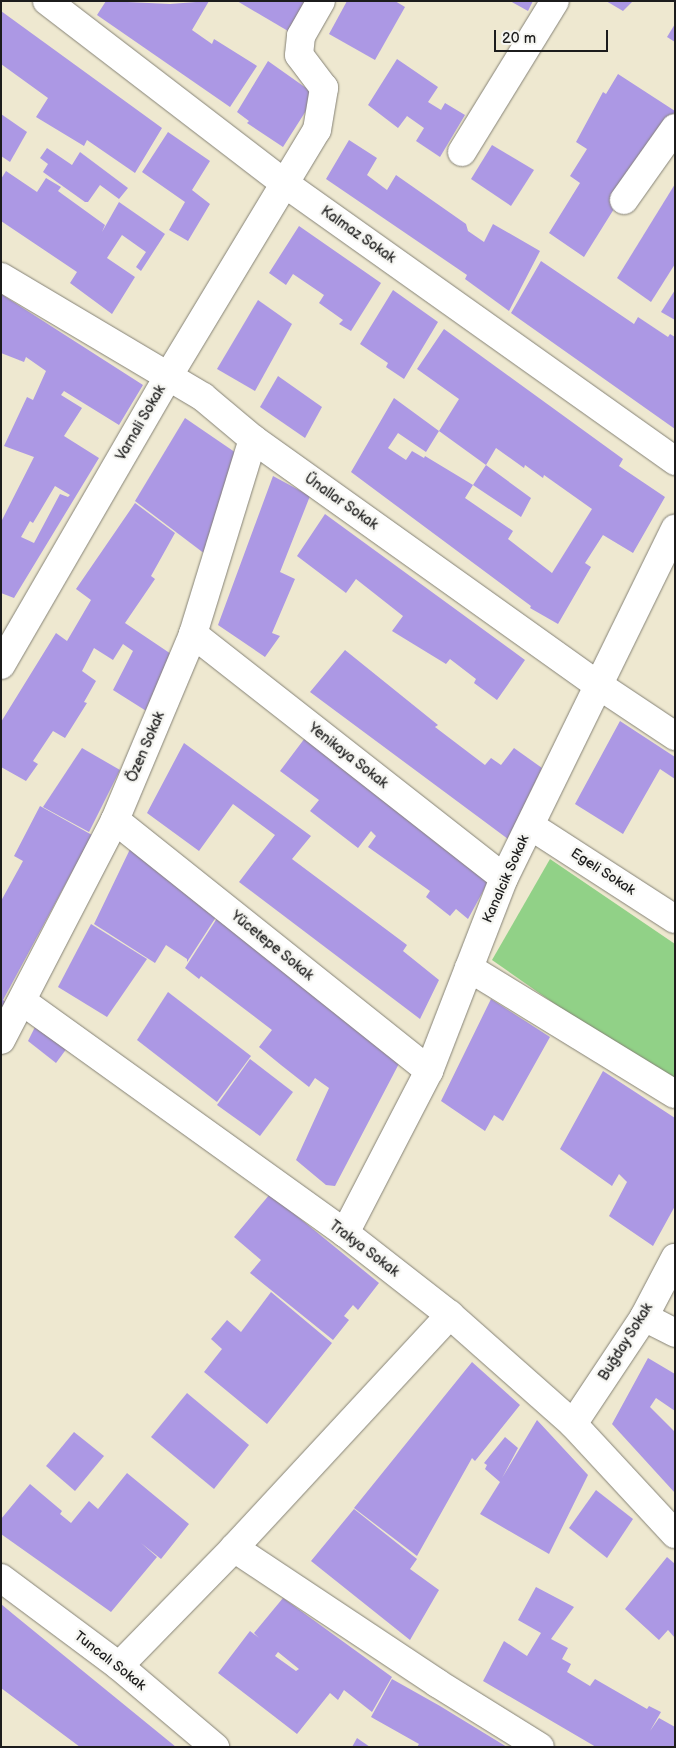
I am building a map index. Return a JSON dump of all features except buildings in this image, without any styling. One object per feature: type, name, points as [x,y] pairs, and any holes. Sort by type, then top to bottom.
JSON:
[{"type":"street","name":"Kalmaz Sokak","points":[[47,1],[284,183],[675,460]]},
{"type":"street","name":"Varnali Sokak","points":[[1,665],[169,375],[317,130],[324,88],[299,55],[302,36],[321,1]]},
{"type":"street","points":[[462,152],[555,1]]},
{"type":"street","points":[[624,200],[675,128]]},
{"type":"street","name":"Ünallar Sokak","points":[[1,277],[169,375],[203,397],[253,439],[597,684],[675,736]]},
{"type":"street","name":"Özen Sokak","points":[[1,1040],[115,820],[193,634],[253,439]]},
{"type":"street","name":"Kanalcik Sokak","points":[[345,1233],[429,1071],[504,878],[531,826],[597,684],[675,529]]},
{"type":"street","name":"Yenikaya Sokak","points":[[193,634],[504,878]]},
{"type":"street","name":"Yücetepe Sokak","points":[[115,820],[429,1071]]},
{"type":"street","name":"Egeli Sokak","points":[[531,826],[675,918]]},
{"type":"street","points":[[469,968],[675,1094]]},
{"type":"street","name":"Trakya Sokak","points":[[22,1002],[345,1233],[450,1315],[573,1424],[675,1534]]},
{"type":"street","name":"Buğday Sokak","points":[[573,1424],[644,1317],[675,1258]]},
{"type":"street","points":[[119,1666],[234,1548],[450,1315]]},
{"type":"street","points":[[644,1317],[675,1333]]},
{"type":"street","points":[[234,1548],[437,1683],[540,1747]]},
{"type":"street","name":"Tuncalı Sokak","points":[[1,1578],[119,1666],[215,1747]]},
{"type":"green space","points":[[550,859],[675,944],[675,1088],[492,960]]}]
